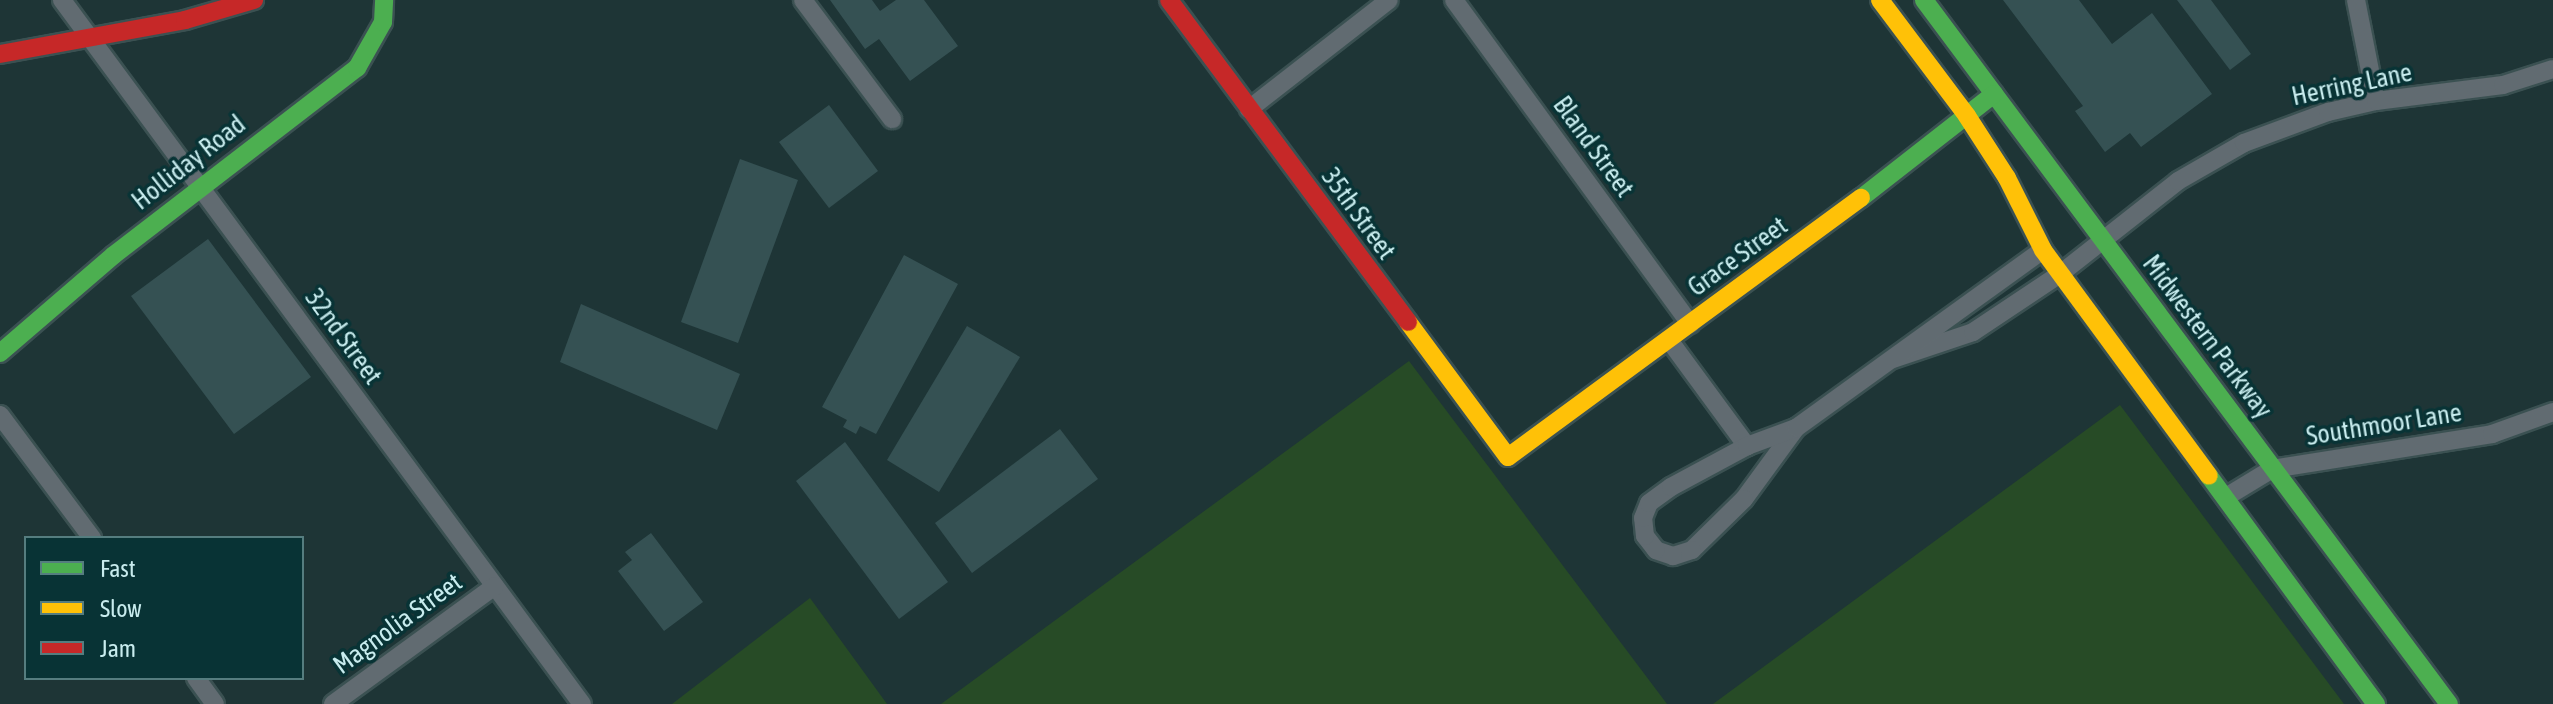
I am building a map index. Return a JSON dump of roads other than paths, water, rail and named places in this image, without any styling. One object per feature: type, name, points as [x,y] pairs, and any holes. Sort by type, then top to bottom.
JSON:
[{"type":"main road","points":[[0,54],[185,20],[254,0]]},
{"type":"main road","name":"Holliday Road","points":[[0,353],[200,187],[357,68],[383,22],[384,0]]},
{"type":"main road","name":"35th Street","points":[[1169,0],[1508,457]]},
{"type":"main road","points":[[1880,0],[1967,116],[2007,178],[2043,250],[2376,704]]},
{"type":"main road","name":"Midwestern Parkway","points":[[1924,0],[2449,704]]},
{"type":"main road","name":"Grace Street","points":[[1508,457],[1669,340],[1994,94]]},
{"type":"street","name":"32nd Street","points":[[62,0],[582,704]]},
{"type":"street","points":[[803,0],[892,119]]},
{"type":"street","points":[[1249,109],[1389,0]]},
{"type":"street","name":"Bland Street","points":[[1454,0],[1690,324]]},
{"type":"street","points":[[2356,0],[2376,101]]},
{"type":"street","name":"Herring Lane","points":[[1893,359],[1973,332],[2060,274],[2178,181],[2232,148],[2300,120],[2376,101],[2482,89],[2553,69]]},
{"type":"street","points":[[1796,428],[1744,499],[1692,550],[1673,556],[1656,550],[1645,536],[1643,518],[1649,503],[1671,487],[1747,446],[1796,428],[2043,250]]},
{"type":"street","points":[[1669,340],[1747,446]]},
{"type":"street","name":"Southmoor Lane","points":[[2226,497],[2272,469],[2492,434],[2553,412]]},
{"type":"street","points":[[0,415],[91,536]]},
{"type":"street","name":"Magnolia Street","points":[[333,704],[495,586]]},
{"type":"street","points":[[197,680],[215,704]]}]
